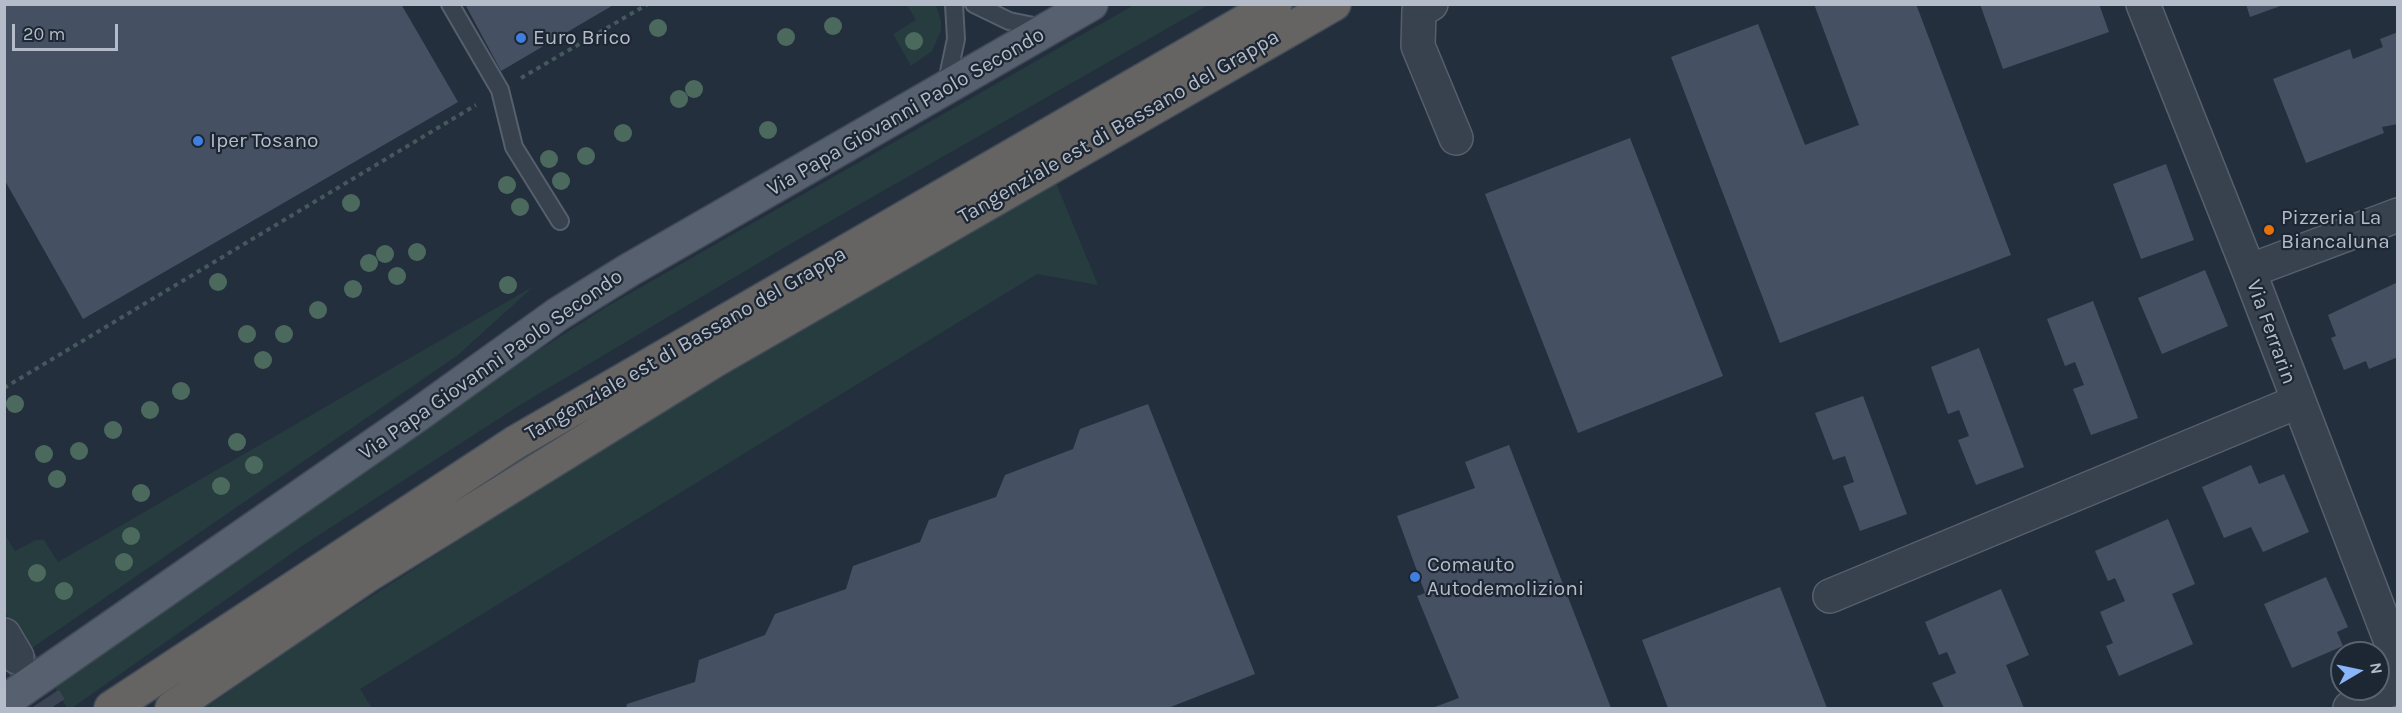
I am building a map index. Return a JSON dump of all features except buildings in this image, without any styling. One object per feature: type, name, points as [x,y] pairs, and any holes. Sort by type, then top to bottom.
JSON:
[{"type":"highway","name":"Tangenziale est di Bassano del Grappa","points":[[111,708],[516,442],[1275,4]]},
{"type":"highway","name":"Tangenziale est di Bassano del Grappa","points":[[172,708],[374,571],[704,367],[1334,4]]},
{"type":"main road","name":"Via Papa Giovanni Paolo Secondo","points":[[4,702],[397,430],[558,314],[629,270],[946,89],[1058,18],[1091,4]]},
{"type":"street","points":[[1431,4],[1419,11],[1418,46],[1456,138]]},
{"type":"street","name":"Via Ferrarin","points":[[2143,4],[2249,271],[2397,660]]},
{"type":"street","points":[[2249,271],[2397,215]]},
{"type":"street","points":[[1830,596],[2297,402]]},
{"type":"street","points":[[2350,708],[2397,686]]},
{"type":"lane","points":[[450,4],[500,90],[514,147],[560,221]]},
{"type":"lane","points":[[946,89],[956,36],[954,4]]},
{"type":"lane","points":[[974,4],[997,17],[1021,25],[1058,18]]},
{"type":"path","points":[[4,388],[500,90],[648,4]]},
{"type":"green space","points":[[907,5],[936,5],[941,21],[941,31],[932,51],[911,66],[893,34],[916,20]]},
{"type":"green space","points":[[1134,5],[1208,5],[792,243],[520,405],[302,546],[72,708],[67,708],[52,682],[465,398],[606,307]]},
{"type":"green space","points":[[1056,183],[1098,285],[1037,274],[360,689],[372,708],[205,708],[311,635],[635,427]]},
{"type":"green space","points":[[534,286],[458,355],[26,652],[5,612],[4,533],[15,551],[36,540],[44,540],[58,562]]},
{"type":"tunnel","points":[[18,658],[51,708]]},
{"type":"place","name":"Euro Brico","points":[[521,38]]},
{"type":"place","name":"Iper Tosano","points":[[198,141]]},
{"type":"place","name":"Pizzeria La Biancaluna","points":[[2269,230]]},
{"type":"place","name":"Comauto Autodemolizioni","points":[[1415,577]]}]
